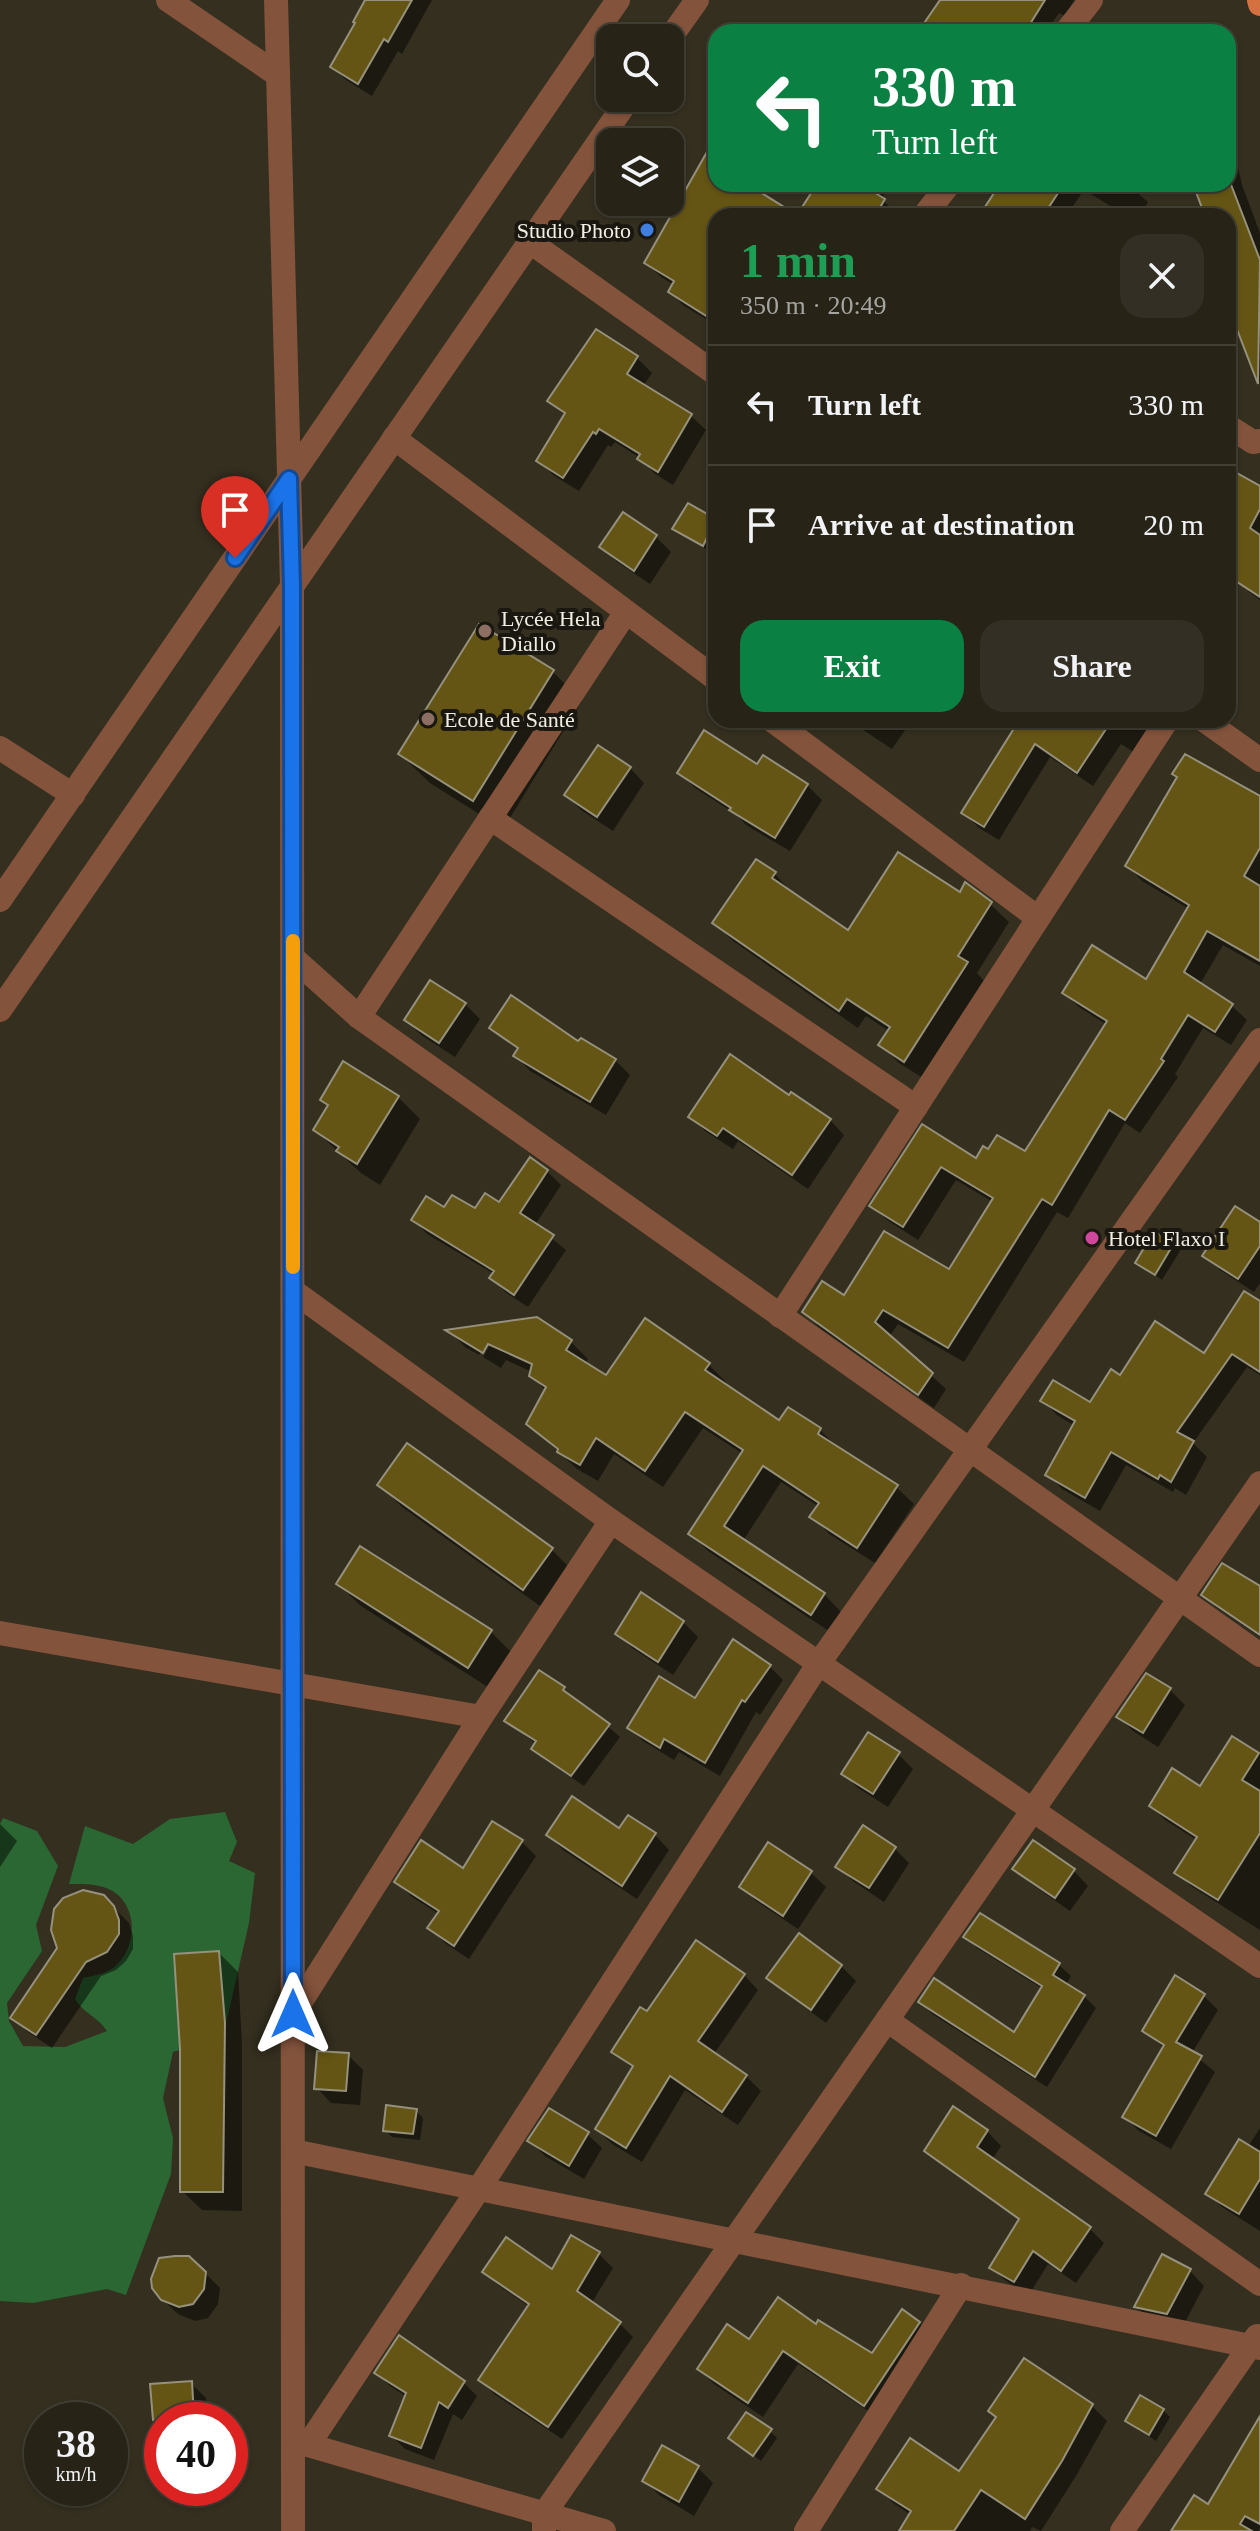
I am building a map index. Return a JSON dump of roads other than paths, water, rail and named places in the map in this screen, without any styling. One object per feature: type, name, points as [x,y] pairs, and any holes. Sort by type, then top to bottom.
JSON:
[{"type":"street","points":[[168,0],[278,75]]},
{"type":"street","points":[[276,0],[292,585],[293,2151],[300,2442],[293,2531]]},
{"type":"street","points":[[0,900],[618,0]]},
{"type":"street","points":[[680,24],[697,0]]},
{"type":"street","points":[[1072,24],[1091,0]]},
{"type":"street","points":[[0,1010],[619,112]]},
{"type":"street","points":[[930,208],[943,192]]},
{"type":"street","points":[[530,242],[708,368]]},
{"type":"street","points":[[1236,431],[1253,442],[1260,441]]},
{"type":"street","points":[[394,438],[708,673]]},
{"type":"street","points":[[359,1017],[626,612]]},
{"type":"street","points":[[783,728],[1038,918]]},
{"type":"street","points":[[780,1316],[1162,728]]},
{"type":"street","points":[[1215,728],[1260,760]]},
{"type":"street","points":[[0,748],[73,795]]},
{"type":"street","points":[[490,818],[916,1107]]},
{"type":"street","points":[[293,958],[359,1017],[1260,1655]]},
{"type":"street","points":[[300,2442],[478,2190],[819,1663],[1260,1040]]},
{"type":"street","points":[[293,1291],[611,1521],[1260,1966]]},
{"type":"street","points":[[544,2522],[733,2242],[1260,1483]]},
{"type":"street","points":[[293,2014],[481,1717],[611,1521]]},
{"type":"street","points":[[0,1633],[481,1717]]},
{"type":"street","points":[[887,2020],[1260,2284]]},
{"type":"street","points":[[293,2151],[733,2242],[1257,2342],[1122,2531]]},
{"type":"street","points":[[806,2531],[961,2285]]},
{"type":"street","points":[[300,2442],[544,2522],[604,2531]]},
{"type":"place","name":"Studio Photo","points":[[647,230]]},
{"type":"place","name":"Lycée Hela Diallo","points":[[485,631]]},
{"type":"place","name":"Ecole de Santé","points":[[428,719]]},
{"type":"place","name":"Hotel Flaxo I","points":[[1092,1238]]}]
